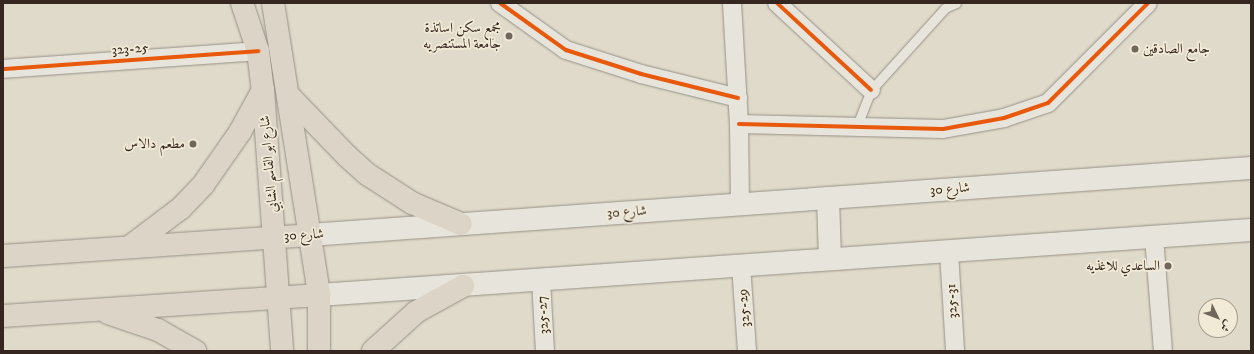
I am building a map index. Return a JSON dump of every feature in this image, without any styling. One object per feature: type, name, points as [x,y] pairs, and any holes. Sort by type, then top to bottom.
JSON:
[{"type":"main road","name":"شارع ابو القاسم الشابي","points":[[242,3],[258,51],[263,90],[275,237],[282,351]]},
{"type":"main road","name":"شارع ابو القاسم الشابي","points":[[273,3],[289,96],[319,295],[319,351]]},
{"type":"main road","points":[[130,246],[176,212],[203,185],[240,132],[263,90]]},
{"type":"main road","points":[[289,96],[347,156],[367,174],[412,202],[461,224]]},
{"type":"main road","name":"شارع 30","points":[[3,256],[1251,168]]},
{"type":"main road","points":[[828,198],[830,258]]},
{"type":"main road","points":[[3,316],[91,309],[463,286],[830,258],[949,252],[1251,230]]},
{"type":"main road","points":[[373,351],[416,312],[463,286]]},
{"type":"main road","points":[[91,309],[126,317],[158,330],[195,351]]},
{"type":"street","points":[[500,3],[566,50],[641,74],[738,98]]},
{"type":"street","points":[[732,3],[738,98],[740,204]]},
{"type":"street","points":[[777,3],[871,90]]},
{"type":"street","points":[[739,124],[943,129],[1004,118],[1048,103],[1148,3]]},
{"type":"street","name":"323-25","points":[[3,69],[258,51]]},
{"type":"street","points":[[1154,238],[1163,351]]},
{"type":"street","name":"325-31","points":[[949,252],[955,351]]},
{"type":"street","name":"325-29","points":[[741,265],[747,351]]},
{"type":"street","name":"325-27","points":[[541,280],[545,351]]},
{"type":"lane","points":[[856,128],[871,90],[945,8],[956,3]]},
{"type":"cycle path","points":[[500,3],[566,50],[641,74],[738,98]]},
{"type":"cycle path","points":[[777,3],[871,90]]},
{"type":"cycle path","points":[[739,124],[943,129],[1004,118],[1048,103],[1148,3]]},
{"type":"cycle path","points":[[3,69],[258,51]]},
{"type":"place","name":"مجمع سكن اساتذة جامعة المستنصريه","points":[[509,36]]},
{"type":"place","name":"جامع الصادقين","points":[[1135,49]]},
{"type":"place","name":"مطعم دالاس","points":[[193,144]]},
{"type":"place","name":"الساعدي للاغذيه","points":[[1168,266]]}]
